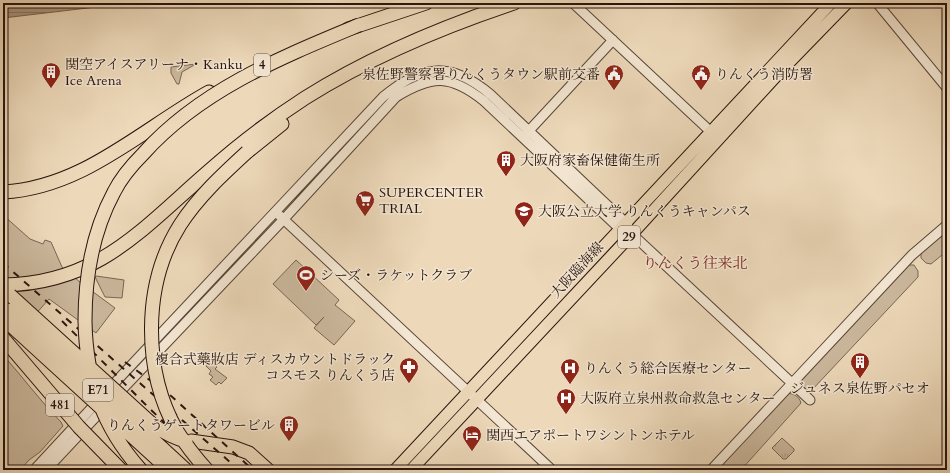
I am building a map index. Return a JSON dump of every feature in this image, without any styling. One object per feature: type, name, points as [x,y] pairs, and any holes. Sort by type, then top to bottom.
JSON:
[{"type":"highway","name":"4","points":[[3,192],[36,187],[76,172],[106,158],[170,116],[239,75],[317,40],[426,3]]},
{"type":"highway","points":[[3,286],[43,282],[60,277],[94,263],[135,236],[210,170],[272,121],[305,98],[340,77],[408,44],[479,15],[514,3]]},
{"type":"highway","points":[[141,470],[120,445],[104,417],[94,390],[88,359],[85,311],[88,276],[94,242],[109,202],[125,175],[149,146],[178,120],[197,106],[246,76],[280,59],[359,25]]},
{"type":"highway","points":[[207,470],[187,447],[170,416],[163,398],[154,360],[152,319],[154,300],[157,279],[170,243],[179,226],[206,192],[247,152],[284,122],[334,88],[370,65],[408,44]]},
{"type":"highway","points":[[3,289],[152,424],[166,434],[177,439],[191,442],[233,447],[249,453],[268,470]]},
{"type":"highway","name":"E71","points":[[3,302],[186,470]]},
{"type":"highway","name":"E71","points":[[3,318],[169,470]]},
{"type":"highway","name":"481","points":[[3,338],[79,427],[121,470]]},
{"type":"main road","name":"大阪臨海線","points":[[411,470],[473,396],[478,381],[830,3]]},
{"type":"main road","name":"大阪臨海線","points":[[395,470],[473,396],[632,234],[764,90],[847,3]]},
{"type":"street","points":[[573,3],[711,132]]},
{"type":"street","points":[[877,3],[947,88]]},
{"type":"street","points":[[525,134],[613,40]]},
{"type":"street","points":[[34,470],[383,97],[405,80],[425,72],[444,71],[459,74],[472,80],[490,95],[525,134]]},
{"type":"street","points":[[46,470],[284,219],[396,97],[412,87],[427,81],[441,80],[469,90],[525,134],[810,400]]},
{"type":"street","points":[[276,211],[552,470]]},
{"type":"street","points":[[711,470],[912,255],[947,225]]},
{"type":"green space","points":[[196,64],[182,72],[179,84],[177,84],[171,73],[171,67]]},
{"type":"green space","points":[[3,215],[30,239],[43,244],[45,240],[51,242],[62,267],[115,308],[96,333],[49,299],[3,351]]},
{"type":"green space","points":[[947,231],[947,251],[931,264],[926,263],[921,258],[921,253]]},
{"type":"green space","name":"シーズ・ラケットクラブ","points":[[296,260],[339,300],[335,305],[355,321],[334,345],[314,328],[324,317],[316,325],[273,284]]},
{"type":"green space","points":[[909,265],[914,265],[918,271],[918,277],[811,391],[807,391],[801,384],[801,379]]},
{"type":"green space","points":[[95,277],[124,280],[122,298],[105,297]]},
{"type":"green space","points":[[3,355],[63,426],[40,452],[29,460],[20,470],[3,470]]},
{"type":"green space","points":[[209,362],[217,367],[215,369],[227,378],[221,384],[219,382],[216,385],[210,380],[213,377],[209,374],[211,371],[206,366]]},
{"type":"green space","points":[[787,393],[796,396],[801,403],[741,470],[717,470]]},
{"type":"green space","points":[[782,438],[794,449],[794,451],[786,459],[783,459],[772,448]]},
{"type":"shaded area","points":[[3,3],[130,3],[3,18]]},
{"type":"railway","points":[[3,263],[239,470]]},
{"type":"railway","points":[[62,321],[151,410],[215,470]]},
{"type":"railway","points":[[125,362],[170,395],[253,470]]},
{"type":"place","name":"関空アイスアリーナ・Kanku Ice Arena","points":[[51,89]]},
{"type":"place","name":"泉佐野警察署りんくうタウン駅前交番","points":[[614,91]]},
{"type":"place","name":"りんくう消防署","points":[[701,91]]},
{"type":"place","name":"大阪府家畜保健衛生所","points":[[506,177]]},
{"type":"place","name":"SUPERCENTER TRIAL","points":[[365,217]]},
{"type":"place","name":"大阪公立大学 りんくうキャンパス","points":[[524,228]]},
{"type":"place","name":"シーズ・ラケットクラブ","points":[[306,292]]},
{"type":"place","name":"ジュネス泉佐野パセオ","points":[[860,379]]},
{"type":"place","name":"複合式藥妝店 ディスカウントドラック コスモス りんくう店","points":[[409,384]]},
{"type":"place","name":"りんくう総合医療センター","points":[[570,385]]},
{"type":"place","name":"大阪府立泉州救命救急センター","points":[[566,415]]},
{"type":"place","name":"りんくうゲートタワービル","points":[[289,442]]},
{"type":"place","name":"関西エアポートワシントンホテル","points":[[472,452]]},
{"type":"district","name":"りんくう往来北","points":[[695,263]]}]
